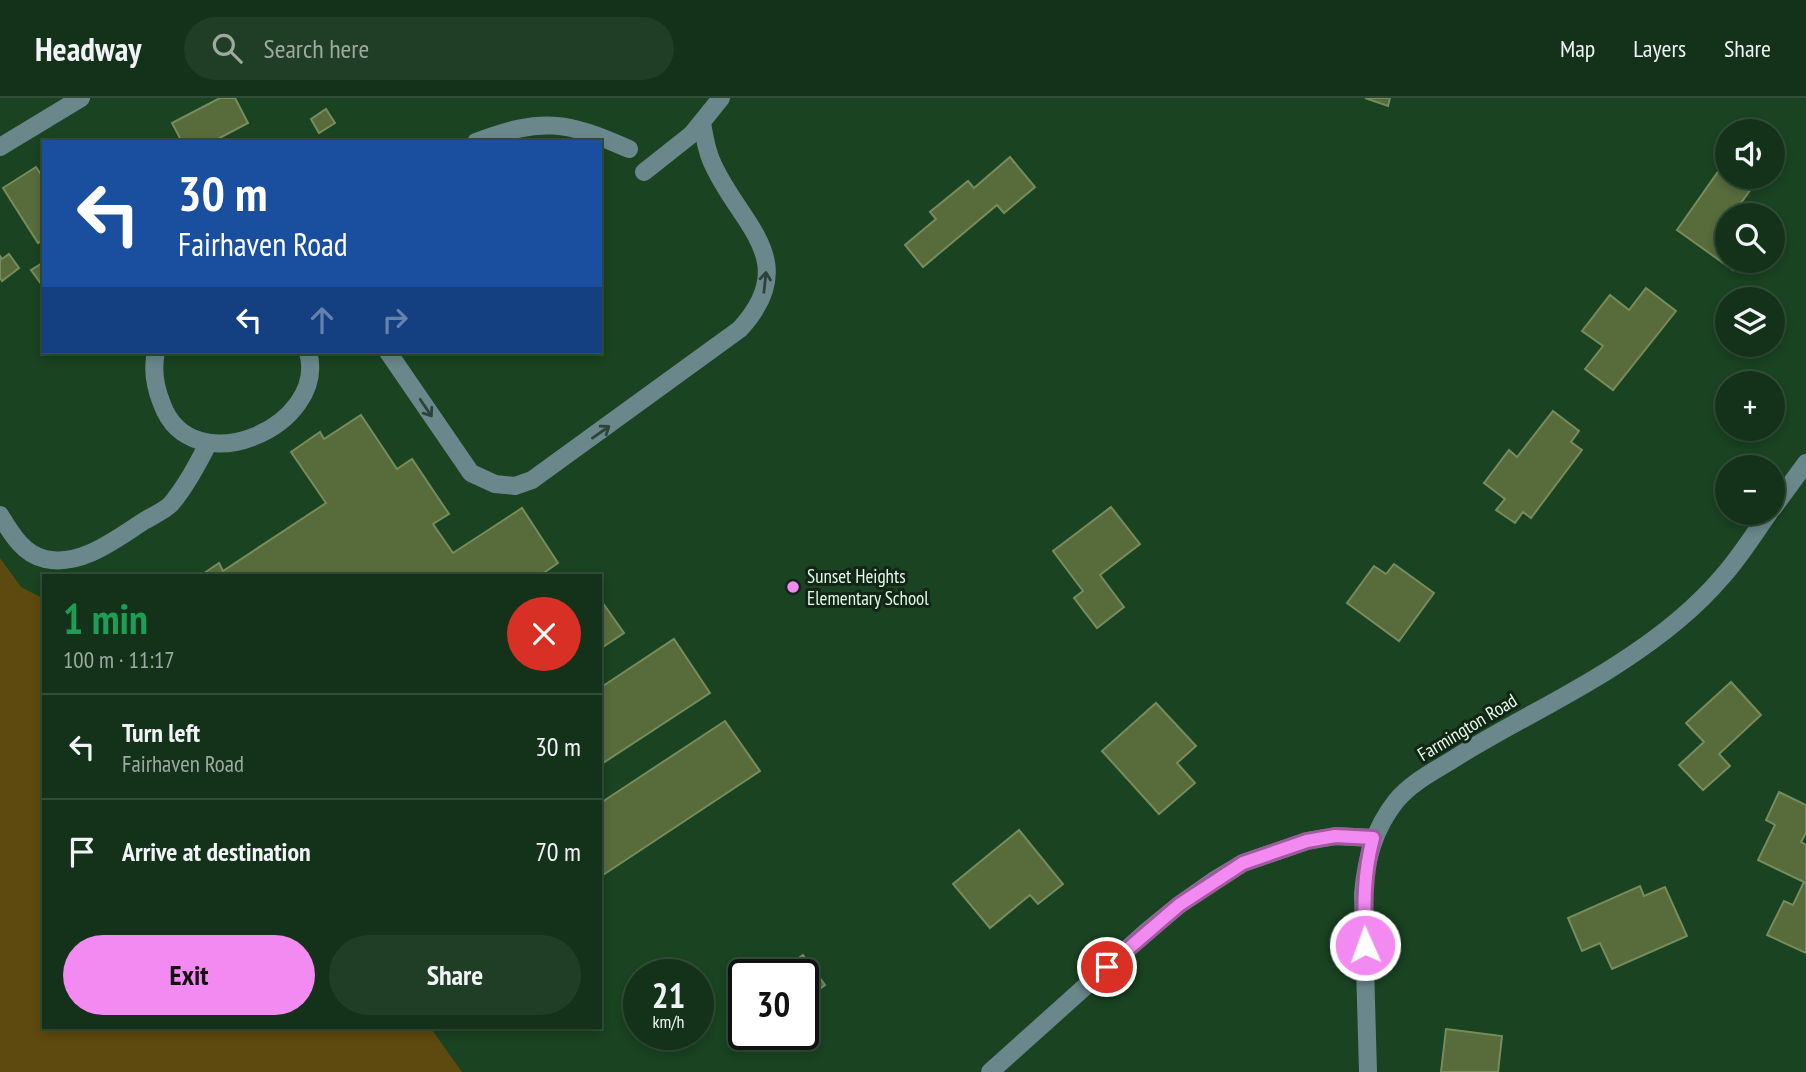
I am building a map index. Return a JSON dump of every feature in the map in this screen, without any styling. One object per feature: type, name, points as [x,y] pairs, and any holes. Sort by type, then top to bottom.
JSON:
[{"type":"street","points":[[0,147],[81,98]]},
{"type":"street","points":[[644,172],[702,123],[721,98]]},
{"type":"street","points":[[389,354],[471,473],[495,484],[515,486],[532,480],[609,426],[740,329],[763,299],[767,282],[766,264],[760,243],[753,227],[711,160],[702,123]]},
{"type":"street","points":[[481,140],[532,125],[562,125],[587,131],[629,149]]},
{"type":"street","points":[[156,354],[153,365],[157,391],[166,416],[185,435],[208,444],[230,444],[255,436],[289,412],[299,402],[309,382],[308,354]]},
{"type":"street","points":[[0,515],[14,538],[26,550],[45,559],[72,559],[97,550],[169,506],[189,479],[208,444]]},
{"type":"street","points":[[1785,492],[1806,463]]},
{"type":"street","name":"Farmington Road","points":[[1368,1072],[1363,894],[1365,867],[1373,838],[1397,799],[1416,782],[1473,746],[1621,662],[1694,607],[1724,575],[1760,525]]},
{"type":"street","points":[[990,1072],[1146,932],[1213,881],[1243,863],[1307,841],[1335,836],[1373,838]]},
{"type":"shaded area","points":[[0,558],[21,587],[42,598],[42,1029],[431,1029],[462,1072],[0,1072]]},
{"type":"building","points":[[220,98],[235,98],[248,123],[216,140],[181,140],[172,123]]},
{"type":"building","points":[[1365,98],[1390,98],[1388,106]]},
{"type":"building","points":[[326,109],[335,123],[319,133],[311,119]]},
{"type":"building","points":[[1010,157],[1035,187],[1004,213],[997,205],[923,267],[905,245],[936,219],[930,212],[968,181],[974,188]]},
{"type":"building","points":[[36,167],[42,176],[42,240],[38,243],[3,188]]},
{"type":"building","points":[[1715,176],[1715,189],[1751,189],[1741,203],[1715,203],[1715,257],[1677,230]]},
{"type":"building","points":[[9,254],[19,268],[2,281],[0,256],[2,259]]},
{"type":"building","points":[[42,263],[42,285],[31,270]]},
{"type":"building","points":[[1646,288],[1676,311],[1613,390],[1585,369],[1603,346],[1582,331],[1610,295],[1629,310]]},
{"type":"building","points":[[1553,411],[1579,431],[1571,442],[1582,450],[1531,518],[1523,512],[1515,523],[1496,510],[1505,499],[1484,483],[1509,450],[1517,457]]},
{"type":"building","points":[[361,415],[397,469],[412,459],[449,514],[433,524],[453,553],[522,508],[558,563],[542,574],[203,574],[219,563],[223,571],[326,503],[291,452],[320,432],[324,439]]},
{"type":"building","points":[[1111,507],[1140,544],[1100,575],[1124,607],[1097,628],[1074,598],[1083,591],[1053,551]]},
{"type":"building","points":[[1394,564],[1434,593],[1399,641],[1347,603],[1374,566],[1386,574]]},
{"type":"building","points":[[602,602],[624,633],[602,648]]},
{"type":"building","points":[[674,639],[710,693],[602,764],[602,687]]},
{"type":"building","points":[[1731,682],[1761,715],[1719,754],[1730,766],[1703,790],[1679,765],[1704,742],[1686,723]]},
{"type":"building","points":[[1156,703],[1196,746],[1177,763],[1195,783],[1159,814],[1102,751]]},
{"type":"building","points":[[725,721],[760,771],[602,876],[602,802]]},
{"type":"building","points":[[1779,792],[1806,805],[1806,833],[1801,842],[1806,845],[1806,953],[1767,935],[1784,901],[1793,905],[1804,882],[1758,860],[1775,825],[1766,820]]},
{"type":"building","points":[[1019,830],[1063,884],[1038,904],[1030,895],[990,928],[953,884]]},
{"type":"building","points":[[1640,886],[1644,896],[1665,887],[1687,936],[1612,969],[1600,943],[1582,951],[1568,918]]},
{"type":"building","points":[[819,977],[825,985],[819,989]]},
{"type":"building","points":[[1446,1029],[1502,1036],[1498,1072],[1441,1072]]},
{"type":"place","name":"Sunset Heights Elementary School","points":[[793,587]]},
{"type":"route","points":[[1107,967],[1179,905],[1243,863],[1307,841],[1335,836],[1373,838],[1365,867],[1365,945]]}]
